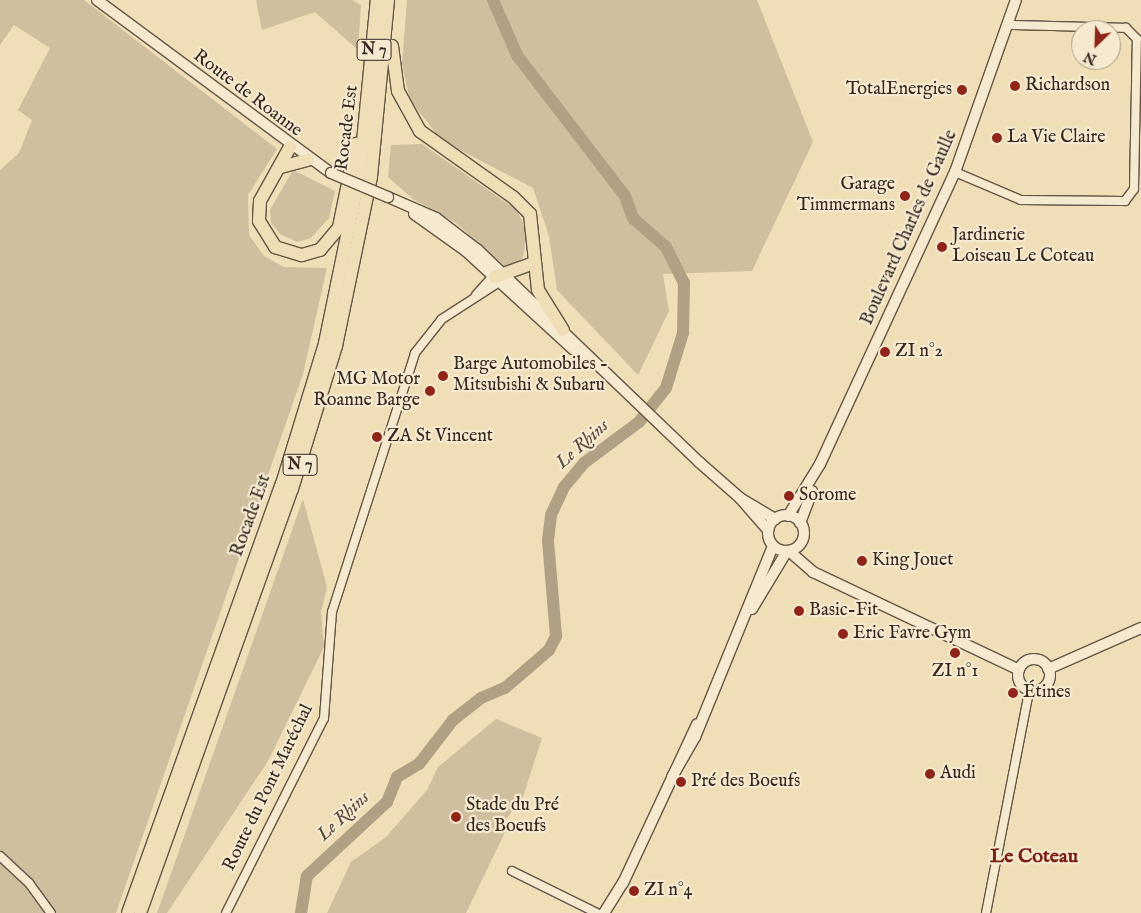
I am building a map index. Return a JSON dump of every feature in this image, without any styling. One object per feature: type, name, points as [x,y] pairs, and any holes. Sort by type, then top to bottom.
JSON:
[{"type":"highway","name":"Rocade Est","points":[[128,913],[305,413],[344,265],[370,99],[377,0]]},
{"type":"highway","name":"Rocade Est","points":[[140,913],[292,489],[336,346],[371,177],[387,32],[388,0]]},
{"type":"highway","points":[[387,32],[398,92],[411,120],[444,152],[524,207],[534,227],[534,263],[538,290],[563,330]]},
{"type":"highway","points":[[290,146],[281,167],[260,202],[262,231],[283,252],[302,255],[320,250],[334,237],[342,218],[361,116],[370,99]]},
{"type":"highway","points":[[281,167],[308,160]]},
{"type":"highway","points":[[499,277],[534,263]]},
{"type":"street","name":"Route de Roanne","points":[[97,0],[308,160],[331,173],[400,203],[499,277]]},
{"type":"street","name":"Boulevard Charles de Gaulle","points":[[800,523],[820,464],[955,172],[1016,0]]},
{"type":"street","points":[[955,172],[1021,200],[1125,201],[1134,189],[1137,39],[1126,28],[1008,25]]},
{"type":"street","points":[[499,277],[563,330],[586,356],[740,498],[768,530],[773,546],[749,612],[698,723],[689,734],[672,777],[623,883],[604,913]]},
{"type":"street","points":[[499,277],[573,350],[586,356]]},
{"type":"street","name":"Route du Pont Maréchal","points":[[226,913],[324,718],[330,678],[332,612],[415,353],[442,318],[499,277]]},
{"type":"street","name":"Route du Pont Maréchal","points":[[476,295],[499,277]]},
{"type":"street","name":"Boulevard Charles de Gaulle","points":[[788,516],[820,464]]},
{"type":"street","points":[[740,498],[775,519],[788,516],[800,523],[801,542],[807,556],[828,578]]},
{"type":"street","points":[[768,530],[775,519]]},
{"type":"street","points":[[749,612],[788,551],[801,542]]},
{"type":"street","points":[[773,546],[788,551],[828,578],[1019,670]]},
{"type":"street","points":[[1048,669],[1141,628]]},
{"type":"street","points":[[1029,690],[1018,680],[1019,670],[1026,662],[1036,660],[1048,669]]},
{"type":"street","points":[[1029,690],[1047,684],[1048,669]]},
{"type":"street","points":[[986,913],[1029,690]]},
{"type":"street","points":[[0,856],[29,883],[51,913]]},
{"type":"street","points":[[512,872],[598,913]]},
{"type":"shaded area","points":[[0,0],[84,0],[277,149],[248,195],[249,235],[264,256],[284,267],[327,268],[303,374],[116,913],[0,913],[0,170],[19,153],[32,120],[18,110],[50,48],[14,25],[0,45]]},
{"type":"shaded area","points":[[256,0],[352,0],[361,5],[358,50],[315,12],[262,30]]},
{"type":"shaded area","points":[[407,0],[757,0],[813,142],[752,271],[663,274],[669,311],[638,375],[557,290],[549,236],[533,188],[441,140],[410,100],[402,64]]},
{"type":"shaded area","points":[[422,144],[517,210],[527,232],[523,257],[517,264],[507,268],[456,223],[413,199],[388,177],[391,145]]},
{"type":"shaded area","points":[[293,170],[335,191],[329,218],[311,238],[297,242],[280,234],[271,223],[270,210]]},
{"type":"shaded area","points":[[303,499],[327,587],[321,612],[324,647],[268,761],[167,913],[157,913]]},
{"type":"shaded area","name":"Stade du Pré des Boeufs","points":[[496,719],[542,738],[523,797],[505,821],[508,826],[466,913],[327,913],[351,862],[386,837],[427,790],[438,767]]},
{"type":"waterway","name":"Le Rhins","points":[[301,913],[307,876],[387,802],[397,777],[419,764],[453,720],[481,698],[505,688],[549,650],[556,636],[548,540],[551,515],[564,487],[584,463],[639,422],[666,388],[683,333],[684,283],[666,247],[633,218],[625,196],[517,55],[493,0]]},
{"type":"place","name":"Richardson","points":[[1015,86]]},
{"type":"place","name":"TotalEnergies","points":[[962,90]]},
{"type":"place","name":"La Vie Claire","points":[[997,138]]},
{"type":"place","name":"Garage Timmermans","points":[[905,196]]},
{"type":"place","name":"Jardinerie Loiseau Le Coteau","points":[[942,247]]},
{"type":"place","name":"ZI n°2","points":[[885,352]]},
{"type":"place","name":"Barge Automobiles - Mitsubishi & Subaru","points":[[443,376]]},
{"type":"place","name":"MG Motor Roanne Barge","points":[[430,391]]},
{"type":"place","name":"ZA St Vincent","points":[[377,437]]},
{"type":"place","name":"Sorome","points":[[789,496]]},
{"type":"place","name":"King Jouet","points":[[862,561]]},
{"type":"place","name":"Basic-Fit","points":[[799,611]]},
{"type":"place","name":"Eric Favre Gym","points":[[843,634]]},
{"type":"place","name":"ZI n°1","points":[[955,653]]},
{"type":"place","name":"Étines","points":[[1013,693]]},
{"type":"place","name":"Audi","points":[[930,774]]},
{"type":"place","name":"Pré des Boeufs","points":[[681,782]]},
{"type":"place","name":"Stade du Pré des Boeufs","points":[[456,817]]},
{"type":"place","name":"ZI n°4","points":[[634,891]]},
{"type":"district","name":"Le Coteau","points":[[1034,856]]}]
